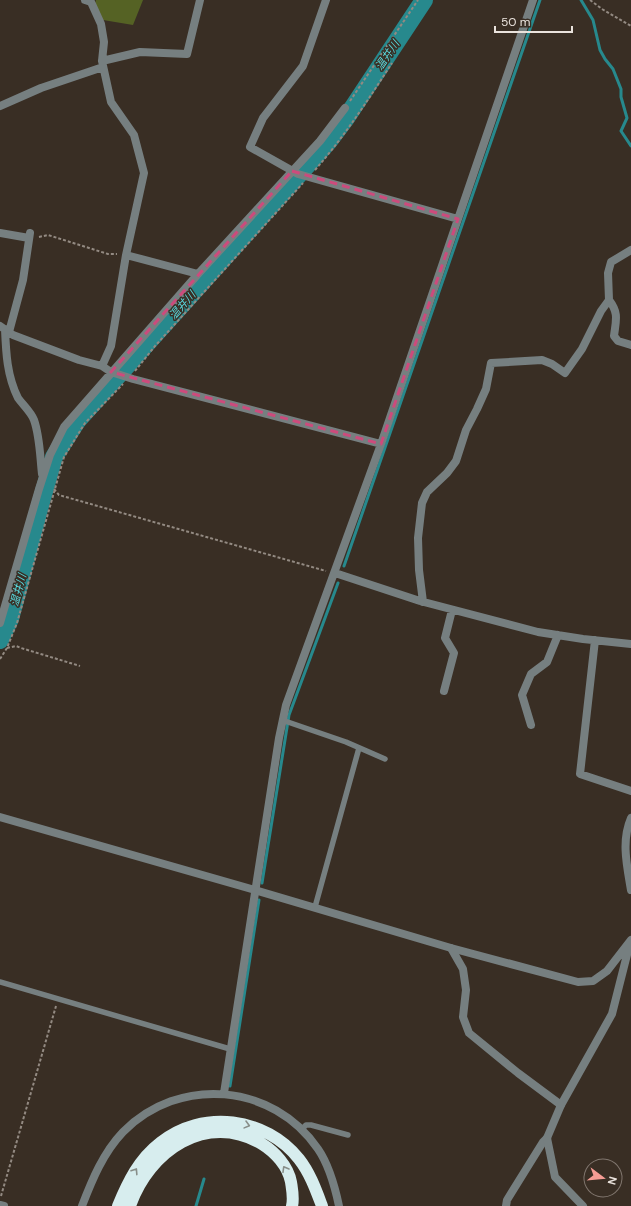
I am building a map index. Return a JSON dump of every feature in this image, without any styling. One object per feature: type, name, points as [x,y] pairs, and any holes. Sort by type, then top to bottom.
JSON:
[{"type":"highway","points":[[118,1206],[132,1176],[140,1164],[160,1143],[183,1129],[196,1124],[220,1121],[233,1122],[258,1128],[280,1140],[290,1149],[306,1168],[322,1206]]},
{"type":"highway","points":[[130,1206],[145,1176],[162,1156],[183,1140],[194,1136],[217,1132],[241,1135],[256,1140],[269,1148],[286,1169],[292,1190],[292,1206]]},
{"type":"street","points":[[326,0],[303,66],[263,118],[250,147],[292,171],[309,177],[458,219]]},
{"type":"street","points":[[224,1093],[282,720],[286,705],[381,444],[533,0]]},
{"type":"street","points":[[89,1],[101,24],[104,42],[103,64],[111,102],[134,135],[144,172],[126,255],[111,346],[102,366]]},
{"type":"street","points":[[0,106],[103,64],[140,52],[187,54],[199,1]]},
{"type":"street","points":[[0,623],[50,455],[64,427],[198,274],[320,141],[345,108]]},
{"type":"street","points":[[0,233],[29,236],[23,280],[5,329],[6,358],[11,380],[19,398],[33,418],[37,431],[43,477]]},
{"type":"street","points":[[631,250],[611,262],[608,273],[609,300],[615,308],[617,318],[614,336],[618,341],[631,345]]},
{"type":"street","points":[[126,255],[198,274]]},
{"type":"street","points":[[423,602],[419,570],[418,538],[422,503],[427,492],[447,473],[456,461],[466,430],[486,389],[491,363],[542,360],[552,364],[565,374],[582,349],[601,311],[609,300]]},
{"type":"street","points":[[5,329],[13,335],[79,360],[102,366],[127,377],[381,444]]},
{"type":"street","points":[[335,573],[423,602],[538,632],[631,644]]},
{"type":"street","points":[[444,691],[454,653],[445,638],[452,610]]},
{"type":"street","points":[[531,726],[522,695],[531,674],[547,662],[558,635]]},
{"type":"street","points":[[595,640],[580,774],[631,791]]},
{"type":"street","points":[[0,817],[316,907],[451,948],[578,982],[593,982],[607,971],[631,940]]},
{"type":"street","points":[[631,818],[626,828],[625,856],[631,890]]},
{"type":"street","points":[[506,1206],[507,1200],[547,1138],[561,1105],[612,1014],[631,940]]},
{"type":"street","points":[[451,948],[463,969],[466,990],[463,1017],[469,1033],[518,1073],[561,1105]]},
{"type":"street","points":[[82,1206],[90,1185],[105,1156],[123,1132],[134,1122],[158,1107],[173,1100],[211,1093],[224,1093],[242,1096],[258,1102],[274,1109],[302,1129],[320,1151],[328,1168],[339,1206]]},
{"type":"street","points":[[547,1138],[555,1177],[583,1206]]},
{"type":"street","points":[[0,1205],[4,1206]]},
{"type":"lane","points":[[282,720],[386,759]]},
{"type":"lane","points":[[316,907],[359,748]]},
{"type":"lane","points":[[0,982],[230,1049]]},
{"type":"lane","points":[[302,1129],[306,1125],[311,1125],[348,1135]]},
{"type":"path","points":[[345,108],[418,0]]},
{"type":"path","points":[[590,0],[631,26]]},
{"type":"path","points":[[0,659],[7,648],[17,623],[64,457],[85,423],[336,146],[392,64]]},
{"type":"path","points":[[29,236],[48,235],[108,254],[126,255]]},
{"type":"path","points":[[54,489],[59,495],[335,573]]},
{"type":"path","points":[[7,648],[16,646],[80,666]]},
{"type":"path","points":[[0,1201],[58,999]]},
{"type":"highlighted area","points":[[292,171],[458,219],[381,444],[111,372]]},
{"type":"green space","points":[[96,0],[143,0],[133,25],[103,20],[95,4]]},
{"type":"waterway","name":"温井川","points":[[0,640],[10,619],[54,457],[77,421],[328,142],[346,118],[424,0]]},
{"type":"waterway","points":[[344,566],[540,0]]},
{"type":"waterway","points":[[581,0],[593,20],[600,50],[613,69],[621,89],[621,97],[627,118],[621,131],[631,146]]},
{"type":"waterway","points":[[262,883],[289,715],[338,583]]},
{"type":"waterway","points":[[230,1086],[259,900]]},
{"type":"waterway","points":[[196,1206],[204,1179]]}]
